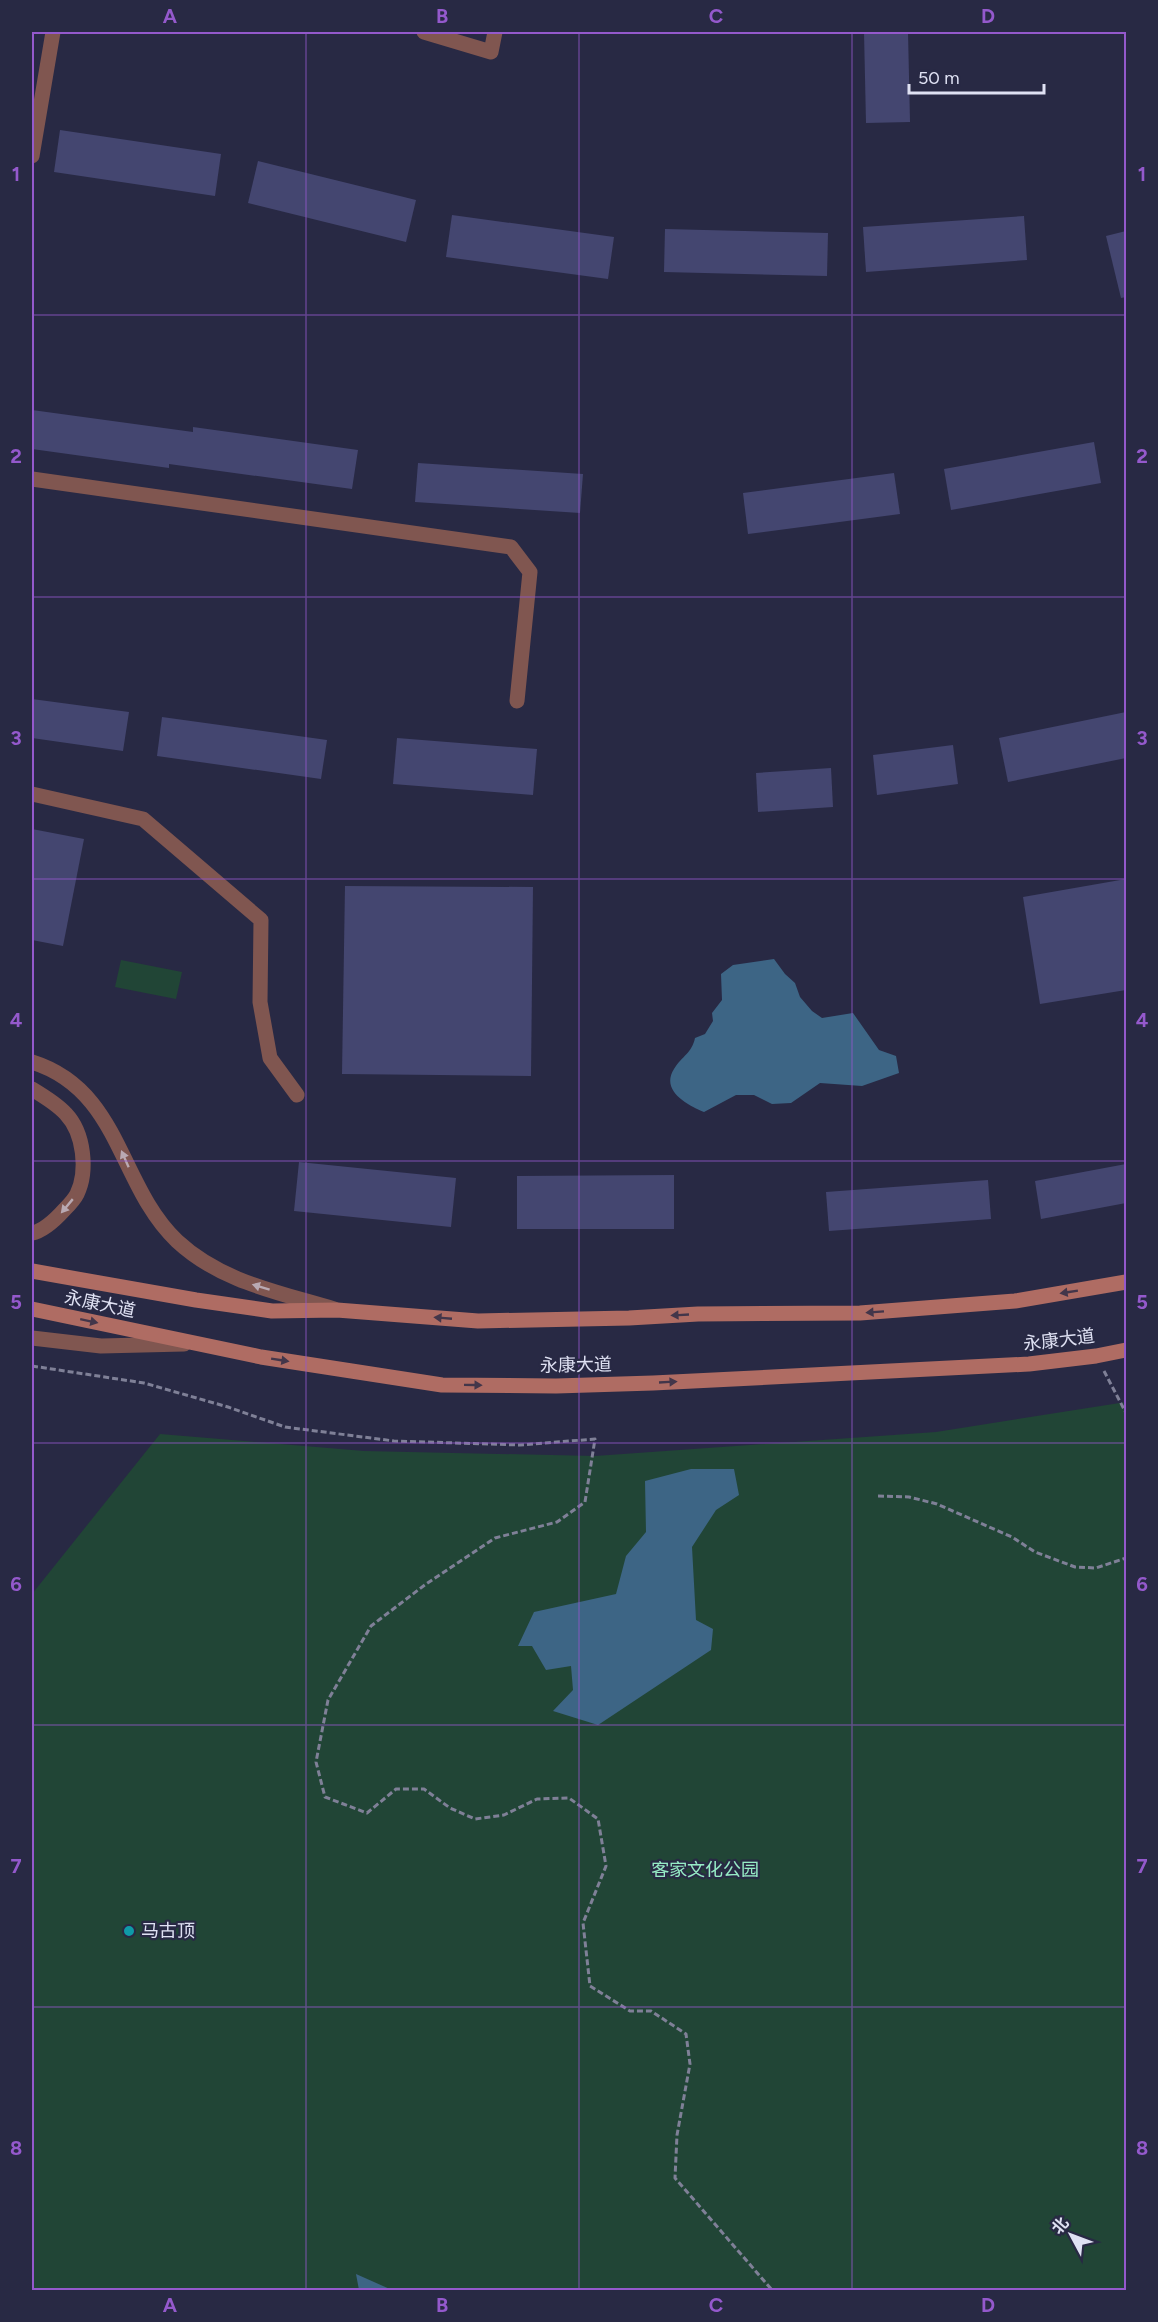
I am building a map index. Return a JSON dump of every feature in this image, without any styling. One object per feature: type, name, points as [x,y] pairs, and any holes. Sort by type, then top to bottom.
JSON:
[{"type":"main road","name":"永康大道","points":[[32,1271],[272,1311],[337,1310],[478,1321],[629,1318],[698,1314],[860,1313],[1015,1301],[1126,1282]]},
{"type":"main road","name":"永康大道","points":[[32,1309],[261,1357],[442,1385],[556,1386],[653,1383],[1029,1364],[1126,1350]]},
{"type":"street","points":[[32,156],[53,32]]},
{"type":"street","points":[[424,32],[490,52],[495,32]]},
{"type":"street","points":[[32,479],[511,548],[530,572],[517,701]]},
{"type":"street","points":[[32,794],[143,819],[261,920],[260,1002],[270,1058],[297,1095]]},
{"type":"street","points":[[32,1062],[65,1077],[87,1098],[110,1127],[152,1213],[176,1240],[199,1260],[229,1277],[337,1310]]},
{"type":"street","points":[[32,1089],[66,1114],[77,1133],[82,1150],[83,1170],[76,1195],[61,1214],[40,1232],[32,1233]]},
{"type":"street","points":[[32,1338],[101,1346],[196,1343]]},
{"type":"path","points":[[1096,1356],[1126,1413]]},
{"type":"path","points":[[32,1365],[144,1383],[228,1407],[285,1427],[383,1440],[520,1445],[595,1439],[585,1502],[557,1522],[495,1538],[426,1584],[371,1626],[328,1700],[316,1762],[325,1797],[367,1813],[396,1789],[424,1789],[450,1808],[475,1819],[504,1815],[537,1799],[569,1798],[598,1819],[606,1866],[583,1923],[590,1986],[630,2011],[651,2011],[686,2034],[690,2064],[677,2135],[675,2178],[772,2290]]},
{"type":"path","points":[[878,1496],[909,1497],[937,1504],[1012,1537],[1035,1552],[1075,1567],[1096,1568],[1126,1558]]},
{"type":"green space","points":[[121,960],[182,972],[176,999],[115,987]]},
{"type":"green space","name":"客家文化公园","points":[[1126,1402],[1126,2290],[32,2290],[32,1594],[160,1434],[364,1451],[595,1456],[936,1432]]},
{"type":"water","points":[[774,959],[795,983],[800,997],[812,1011],[822,1018],[853,1013],[879,1050],[896,1056],[899,1073],[862,1086],[820,1083],[791,1103],[772,1104],[754,1095],[736,1095],[704,1112],[678,1096],[673,1090],[671,1077],[674,1069],[692,1047],[695,1038],[705,1034],[713,1021],[712,1013],[722,1000],[721,974],[733,965]]},
{"type":"water","points":[[691,1469],[734,1469],[739,1495],[716,1510],[692,1547],[696,1620],[713,1629],[711,1650],[598,1725],[553,1711],[573,1690],[571,1666],[546,1670],[532,1646],[518,1646],[534,1612],[616,1594],[626,1556],[646,1532],[645,1481]]},
{"type":"water","points":[[356,2274],[392,2290],[359,2290]]},
{"type":"building","points":[[864,32],[908,32],[910,122],[866,123]]},
{"type":"building","points":[[60,130],[221,154],[215,196],[54,172]]},
{"type":"building","points":[[258,161],[416,200],[406,242],[248,203]]},
{"type":"building","points":[[452,215],[614,237],[608,279],[446,257]]},
{"type":"building","points":[[1024,216],[1027,260],[866,272],[863,227]]},
{"type":"building","points":[[665,229],[828,233],[827,276],[664,272]]},
{"type":"building","points":[[1126,231],[1126,297],[1121,298],[1106,236]]},
{"type":"building","points":[[32,410],[193,432],[193,427],[358,450],[352,489],[169,464],[169,468],[32,449]]},
{"type":"building","points":[[1094,442],[1101,483],[951,510],[944,469]]},
{"type":"building","points":[[418,463],[583,474],[580,513],[415,502]]},
{"type":"building","points":[[894,473],[900,514],[748,534],[743,493]]},
{"type":"building","points":[[32,699],[129,712],[123,751],[32,738]]},
{"type":"building","points":[[1126,712],[1126,758],[1008,782],[999,738]]},
{"type":"building","points":[[162,717],[327,740],[321,779],[157,756]]},
{"type":"building","points":[[397,738],[537,749],[533,795],[393,784]]},
{"type":"building","points":[[953,745],[958,784],[877,795],[873,755]]},
{"type":"building","points":[[831,768],[833,807],[758,812],[756,773]]},
{"type":"building","points":[[32,829],[84,839],[63,946],[32,940]]},
{"type":"building","points":[[1126,879],[1126,990],[1040,1004],[1023,897]]},
{"type":"building","points":[[345,886],[533,887],[531,1076],[342,1074]]},
{"type":"building","points":[[299,1162],[456,1178],[451,1227],[294,1211]]},
{"type":"building","points":[[1126,1164],[1126,1203],[1041,1219],[1035,1181]]},
{"type":"building","points":[[674,1175],[674,1229],[517,1229],[517,1176]]},
{"type":"building","points":[[988,1180],[991,1219],[829,1231],[826,1192]]},
{"type":"place","name":"马古顶","points":[[129,1931]]}]
